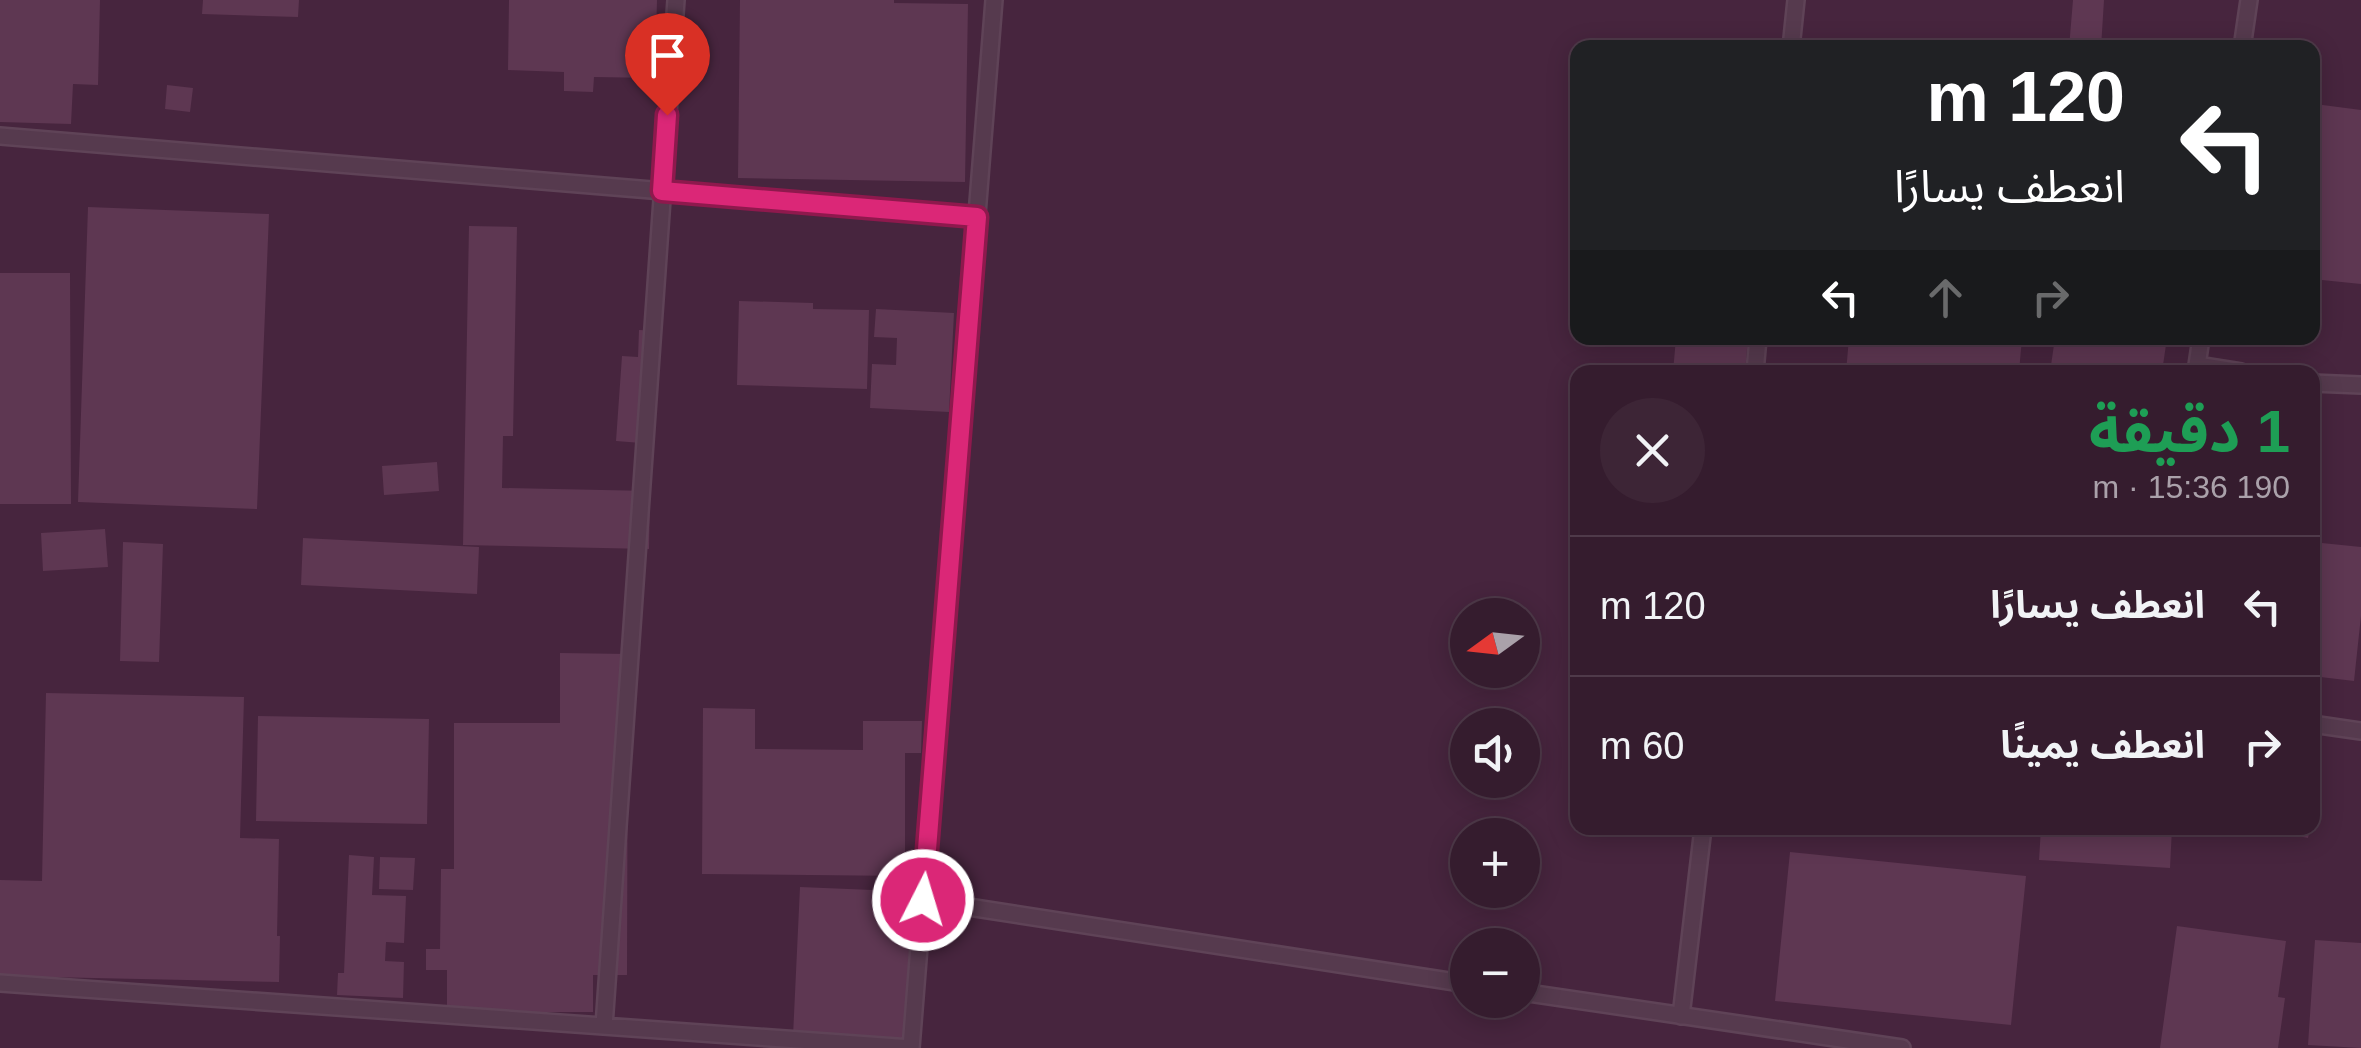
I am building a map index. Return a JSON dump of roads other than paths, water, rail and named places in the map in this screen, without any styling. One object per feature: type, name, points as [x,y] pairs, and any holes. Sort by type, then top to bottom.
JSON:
[{"type":"lane","points":[[604,1026],[676,0]]},
{"type":"lane","points":[[0,983],[911,1048],[994,0]]},
{"type":"lane","points":[[1792,40],[1796,0]]},
{"type":"lane","points":[[2243,40],[2248,0]]},
{"type":"lane","points":[[0,136],[977,217]]},
{"type":"lane","points":[[2320,383],[2361,385]]},
{"type":"lane","points":[[2320,725],[2361,731]]},
{"type":"lane","points":[[1681,1016],[1702,835]]},
{"type":"lane","points":[[923,900],[1450,981]]},
{"type":"lane","points":[[1540,995],[1902,1048]]}]
